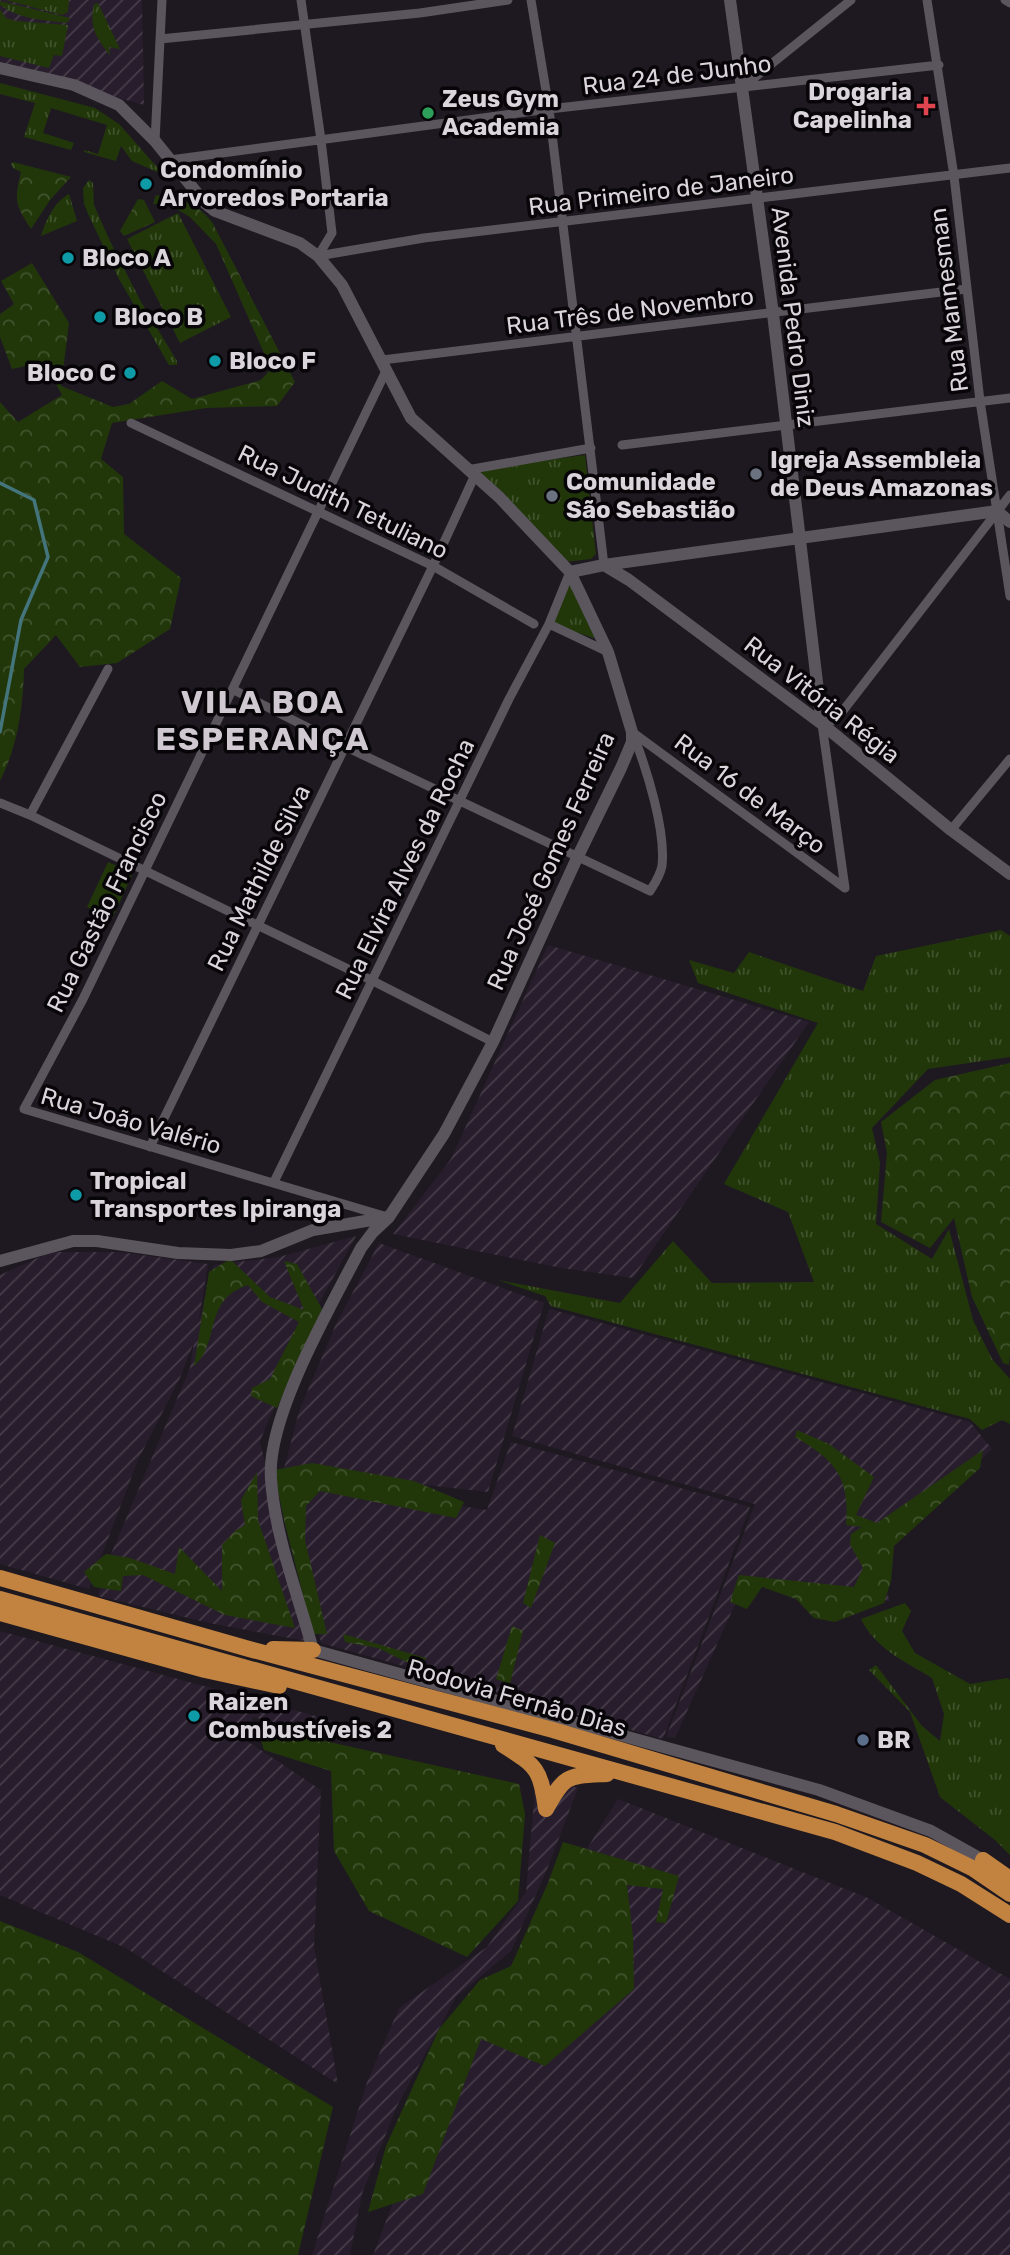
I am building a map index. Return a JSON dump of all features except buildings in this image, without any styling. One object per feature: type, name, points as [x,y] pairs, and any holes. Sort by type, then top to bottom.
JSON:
[{"type":"highway","name":"Rodovia Fernão Dias","points":[[0,1576],[248,1649],[553,1730],[886,1830],[925,1844],[972,1868],[1010,1894]]},
{"type":"highway","name":"Rodovia Fernão Dias","points":[[0,1599],[824,1829],[878,1847],[961,1884],[1010,1915]]},
{"type":"highway","points":[[0,1613],[205,1670],[274,1686],[337,1693]]},
{"type":"highway","points":[[248,1649],[313,1650]]},
{"type":"highway","points":[[486,1734],[526,1759],[536,1769],[542,1781],[546,1809],[558,1787],[567,1778],[622,1773]]},
{"type":"highway","points":[[983,1860],[1010,1879]]},
{"type":"street","points":[[155,141],[162,0]]},
{"type":"street","points":[[301,0],[332,233],[318,256]]},
{"type":"street","points":[[418,0],[420,13]]},
{"type":"street","points":[[445,9],[456,0]]},
{"type":"street","points":[[160,39],[420,13],[508,0]]},
{"type":"street","points":[[531,0],[549,109],[604,565]]},
{"type":"street","name":"Avenida Pedro Diniz","points":[[730,0],[774,314],[822,724],[845,888]]},
{"type":"street","points":[[743,87],[851,0]]},
{"type":"street","name":"Rua Mannesman","points":[[928,0],[954,176],[980,401],[1003,510],[1010,596]]},
{"type":"street","points":[[1005,0],[1010,3]]},
{"type":"street","name":"Rua 24 de Junho","points":[[170,160],[549,109],[939,65]]},
{"type":"street","name":"Rua José Gomes Ferreira","points":[[0,68],[74,85],[119,105],[155,141],[205,203],[215,211],[300,243],[318,256],[342,285],[411,418],[499,497],[570,572],[608,652],[632,732],[632,742],[625,760],[577,858],[494,1042],[444,1134],[389,1217],[361,1248],[297,1376],[276,1437],[271,1457],[271,1478],[277,1519],[313,1650]]},
{"type":"street","name":"Rua Primeiro de Janeiro","points":[[318,256],[424,238],[1010,168]]},
{"type":"street","name":"Rua Três de Novembro","points":[[384,365],[575,337],[966,289]]},
{"type":"street","name":"Rua Gastão Francisco","points":[[24,1109],[83,999],[234,690],[384,365]]},
{"type":"street","points":[[622,445],[1010,398]]},
{"type":"street","name":"Rua Judith Tetuliano","points":[[131,423],[433,566],[534,624]]},
{"type":"street","points":[[471,472],[591,448]]},
{"type":"street","name":"Rua Mathilde Silva","points":[[150,1147],[433,566],[471,472]]},
{"type":"street","points":[[822,724],[835,720],[842,712],[1003,510],[1010,495]]},
{"type":"street","points":[[1003,510],[1010,522]]},
{"type":"street","points":[[570,572],[604,565],[1003,510]]},
{"type":"street","name":"Rua Vitória Régia","points":[[604,565],[629,580],[822,724],[951,830],[1010,874]]},
{"type":"street","name":"Rua Elvira Alves da Rocha","points":[[274,1182],[520,677],[549,624],[570,572]]},
{"type":"street","points":[[549,624],[608,652]]},
{"type":"street","points":[[30,815],[108,669]]},
{"type":"street","points":[[234,690],[344,746],[650,891],[658,880],[662,865],[659,826],[644,762],[632,732]]},
{"type":"street","name":"Rua 16 de Março","points":[[632,732],[845,888]]},
{"type":"street","points":[[951,830],[1010,759]]},
{"type":"street","points":[[0,803],[30,815],[494,1042]]},
{"type":"street","name":"Rua João Valério","points":[[24,1109],[389,1217]]},
{"type":"street","points":[[0,1261],[73,1241],[97,1241],[178,1252],[231,1255],[261,1251],[313,1230],[389,1217]]},
{"type":"street","name":"Rodovia Fernão Dias","points":[[313,1650],[665,1745],[819,1790],[931,1831],[983,1860]]},
{"type":"shaded area","points":[[0,0],[142,0],[144,105],[0,65]]},
{"type":"shaded area","points":[[548,945],[809,1022],[633,1278],[561,1268],[393,1234],[451,1159]]},
{"type":"shaded area","points":[[356,1236],[316,1309],[260,1441],[305,1641],[209,1623],[98,1596],[108,1561],[190,1368],[194,1342],[180,1378],[138,1460],[89,1589],[0,1564],[0,1275],[51,1252],[119,1252],[208,1264],[198,1325],[214,1265],[279,1257]]},
{"type":"shaded area","points":[[379,1243],[544,1303],[488,1492],[284,1469],[299,1411],[336,1324]]},
{"type":"shaded area","points":[[549,1309],[970,1422],[992,1449],[874,1561],[890,1601],[745,1582],[675,1738],[666,1737],[755,1504],[512,1436]]},
{"type":"shaded area","points":[[511,1442],[750,1507],[663,1739],[321,1643],[285,1479],[487,1510]]},
{"type":"shaded area","points":[[0,1631],[338,1722],[329,1736],[253,1717],[244,1739],[321,1790],[314,1946],[338,2084],[126,1948],[0,1895]]},
{"type":"shaded area","points":[[536,1777],[578,1788],[548,1867],[511,1951],[456,1997],[397,2106],[362,2194],[350,2255],[312,2255],[367,2082],[399,2008],[487,1947],[526,1892]]},
{"type":"shaded area","points":[[618,1799],[868,1898],[1010,1979],[1010,2255],[373,2255],[436,2090]]},
{"type":"green space","points":[[5,0],[69,0],[68,12],[62,15]]},
{"type":"green space","points":[[0,1],[70,18],[67,23],[32,18],[7,10],[0,5]]},
{"type":"green space","points":[[98,3],[120,49],[109,47],[110,56],[93,26],[94,4]]},
{"type":"green space","points":[[0,9],[6,18],[16,21],[68,25],[62,56],[54,55],[49,68],[0,56]]},
{"type":"green space","points":[[0,83],[95,108],[119,124],[164,175],[132,161],[121,146],[116,161],[84,152],[98,154],[107,125],[51,108],[43,133],[74,143],[71,150],[24,137],[35,103],[0,94]]},
{"type":"green space","points":[[13,162],[71,177],[50,200],[31,229],[17,202],[21,172],[13,168]]},
{"type":"green space","points":[[89,180],[93,183],[94,205],[109,239],[177,365],[169,365],[119,279],[89,216],[84,204],[83,188]]},
{"type":"green space","points":[[69,194],[77,221],[41,236],[51,212]]},
{"type":"green space","points":[[156,195],[193,206],[212,222],[295,382],[277,406],[206,408],[112,423],[101,459],[123,477],[124,534],[181,578],[170,629],[117,663],[80,667],[56,635],[24,669],[18,726],[0,781],[0,402],[18,422],[62,395],[44,362],[12,369],[0,337],[0,314],[14,304],[1,281],[32,263],[69,323],[61,386],[113,407],[129,404],[162,381],[192,399],[261,380],[271,369],[216,244],[190,217],[170,205],[153,204]]},
{"type":"green space","points":[[138,199],[144,200],[155,222],[124,236],[120,231]]},
{"type":"green space","points":[[178,213],[231,317],[180,343],[127,239]]},
{"type":"green space","points":[[585,455],[596,554],[591,559],[565,562],[478,474],[480,469]]},
{"type":"green space","points":[[569,583],[597,639],[553,625]]},
{"type":"green space","points":[[108,862],[133,873],[112,919],[87,907]]},
{"type":"green space","points":[[1001,930],[1010,936],[1010,1057],[928,1069],[872,1128],[880,1163],[876,1224],[932,1259],[949,1229],[973,1320],[992,1359],[1010,1379],[1010,1424],[1002,1420],[982,1430],[970,1419],[551,1306],[545,1296],[498,1280],[620,1303],[673,1241],[712,1283],[814,1282],[788,1212],[724,1184],[818,1023],[698,983],[689,960],[734,973],[749,952],[863,991],[876,956]]},
{"type":"green space","points":[[1010,1063],[1009,1365],[1003,1363],[972,1297],[954,1218],[930,1248],[881,1222],[887,1153],[881,1122],[935,1080]]},
{"type":"green space","points":[[230,1259],[270,1297],[304,1310],[284,1261],[297,1264],[322,1309],[277,1408],[251,1396],[252,1388],[270,1379],[299,1322],[262,1302],[248,1285],[224,1301],[202,1357],[194,1366],[209,1272]]},
{"type":"green space","points":[[797,1430],[829,1444],[874,1477],[856,1515],[877,1523],[983,1450],[980,1468],[894,1546],[891,1581],[884,1603],[835,1622],[814,1618],[796,1599],[762,1587],[747,1609],[730,1602],[739,1575],[854,1587],[863,1568],[850,1544],[851,1534],[862,1527],[846,1525],[847,1508],[842,1482],[830,1462],[795,1437]]},
{"type":"green space","points":[[312,1463],[414,1481],[464,1502],[456,1518],[320,1491],[306,1506],[305,1540],[327,1634],[313,1634],[274,1470]]},
{"type":"green space","points":[[257,1472],[258,1520],[295,1628],[225,1615],[143,1575],[123,1576],[121,1591],[94,1587],[84,1572],[106,1554],[130,1558],[175,1574],[179,1547],[222,1591],[222,1545],[245,1525],[241,1500]]},
{"type":"green space","points":[[540,1535],[555,1543],[531,1608],[523,1603]]},
{"type":"green space","points":[[905,1603],[911,1611],[902,1631],[915,1653],[970,1684],[1008,1678],[1010,1681],[1010,1855],[940,1797],[910,1712],[869,1670],[876,1665],[922,1726],[940,1741],[944,1714],[932,1678],[883,1646],[861,1619]]},
{"type":"green space","points":[[512,1626],[523,1631],[510,1684],[496,1679]]},
{"type":"green space","points":[[343,1634],[426,1658],[423,1664],[411,1664],[378,1648],[345,1642]]},
{"type":"green space","points":[[257,1726],[519,1784],[525,1814],[518,1901],[467,1957],[369,1911],[334,1851],[331,1771],[264,1750]]},
{"type":"green space","points":[[563,1842],[679,1876],[666,1923],[656,1922],[663,1889],[627,1885],[633,1937],[634,1989],[545,2066],[481,2039],[423,2194],[368,2212],[386,2146],[439,2029],[480,1980],[511,1966]]},
{"type":"green space","points":[[0,1921],[78,1952],[333,2107],[298,2255],[0,2255]]},
{"type":"waterway","points":[[0,483],[34,500],[48,557],[21,620],[0,732]]},
{"type":"place","name":"Drogaria Capelinha","points":[[926,106]]},
{"type":"place","name":"Zeus Gym Academia","points":[[428,113]]},
{"type":"place","name":"Condomínio Arvoredos Portaria","points":[[146,184]]},
{"type":"place","name":"Bloco A","points":[[68,258]]},
{"type":"place","name":"Bloco B","points":[[100,317]]},
{"type":"place","name":"Bloco F","points":[[215,361]]},
{"type":"place","name":"Bloco C","points":[[130,373]]},
{"type":"place","name":"Igreja Assembleia de Deus Amazonas","points":[[756,474]]},
{"type":"place","name":"Comunidade São Sebastião","points":[[552,496]]},
{"type":"place","name":"Tropical Transportes Ipiranga","points":[[76,1195]]},
{"type":"place","name":"Raizen Combustíveis 2","points":[[194,1716]]},
{"type":"place","name":"BR","points":[[863,1740]]},
{"type":"district","name":"VILA BOA ESPERANÇA","points":[[263,720]]}]
